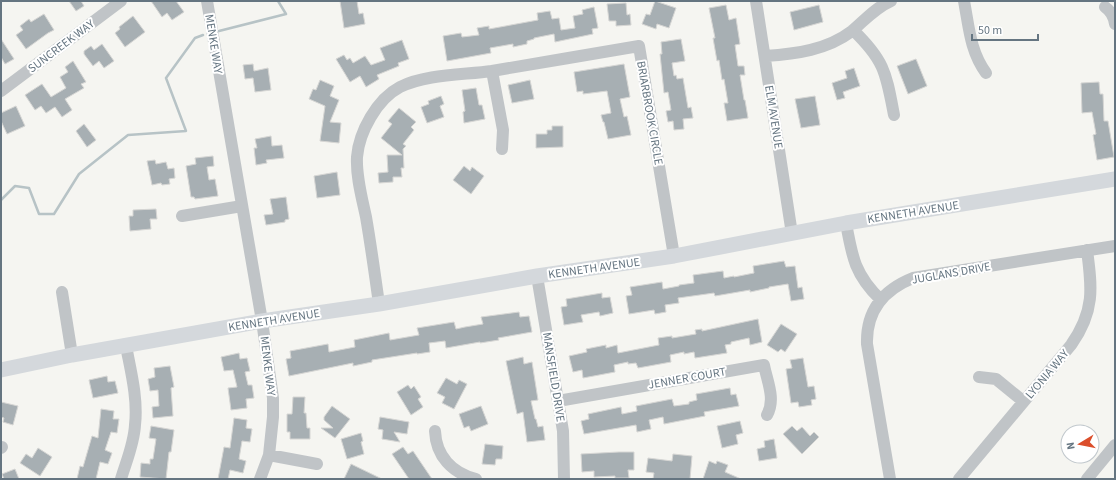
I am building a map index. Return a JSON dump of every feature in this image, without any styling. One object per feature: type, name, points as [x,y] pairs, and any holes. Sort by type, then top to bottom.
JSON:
[{"type":"main road","name":"KENNETH AVENUE","points":[[1,370],[72,355],[262,320],[380,304],[537,276],[674,256],[846,223],[1115,179]]},
{"type":"street","name":"MENKE WAY","points":[[207,1],[262,320],[273,398],[274,417],[269,455],[260,479]]},
{"type":"street","name":"ELM AVENUE","points":[[756,1],[792,234]]},
{"type":"street","points":[[765,56],[799,53],[818,49],[836,41],[853,30],[871,13],[891,1]]},
{"type":"street","points":[[964,1],[974,51],[979,63],[986,73]]},
{"type":"street","name":"SUNCREEK WAY","points":[[1,91],[116,2]]},
{"type":"street","points":[[1104,7],[1111,12],[1115,24]]},
{"type":"street","points":[[853,30],[873,50],[884,68],[894,115]]},
{"type":"street","name":"BRIARBROOK CIRCLE","points":[[380,304],[359,181],[357,158],[368,124],[379,105],[387,95],[400,87],[422,79],[492,70],[639,46],[674,256]]},
{"type":"street","points":[[492,70],[503,130],[502,149]]},
{"type":"street","points":[[182,216],[242,206]]},
{"type":"street","points":[[846,223],[852,253],[859,273],[870,290],[881,300]]},
{"type":"street","name":"JUGLANS DRIVE","points":[[890,479],[867,344],[868,324],[881,300],[895,286],[913,278],[1115,246]]},
{"type":"street","name":"LYONIA WAY","points":[[959,479],[1072,344],[1084,323],[1091,293],[1087,250]]},
{"type":"street","name":"MANSFIELD DRIVE","points":[[537,276],[563,431],[564,479]]},
{"type":"street","points":[[62,292],[72,355]]},
{"type":"street","points":[[121,479],[133,440],[135,426],[135,397],[126,346]]},
{"type":"street","name":"JENNER COURT","points":[[558,401],[764,364],[771,398],[770,409],[767,415]]},
{"type":"street","points":[[979,377],[996,379],[1023,402]]},
{"type":"street","points":[[435,431],[438,451],[446,462],[455,470],[476,479]]},
{"type":"street","points":[[1089,479],[1115,445]]},
{"type":"street","points":[[269,455],[317,464]]},
{"type":"building","points":[[69,1],[81,1],[84,6],[76,11]]},
{"type":"building","points":[[151,1],[176,1],[184,12],[172,20],[167,13],[162,17]]},
{"type":"building","points":[[340,1],[357,1],[359,14],[363,13],[365,24],[344,28]]},
{"type":"building","points":[[655,1],[676,8],[669,28],[657,24],[656,29],[642,24],[646,14],[650,15]]},
{"type":"building","points":[[626,3],[627,15],[630,14],[631,25],[616,26],[616,21],[609,21],[607,4]]},
{"type":"building","points":[[726,5],[729,20],[736,18],[740,44],[735,45],[738,66],[744,66],[745,75],[740,75],[748,118],[727,121],[724,103],[728,103],[719,60],[717,61],[713,38],[715,38],[709,8]]},
{"type":"building","points":[[819,5],[823,22],[794,30],[790,12]]},
{"type":"building","points":[[594,7],[598,28],[592,29],[593,34],[555,42],[554,34],[534,38],[527,41],[527,44],[513,47],[513,44],[490,48],[491,53],[447,61],[443,36],[461,33],[462,37],[479,35],[477,28],[489,26],[489,29],[538,20],[537,13],[550,11],[552,19],[559,18],[561,30],[575,28],[573,16],[583,14],[582,10]]},
{"type":"building","points":[[44,14],[54,30],[26,49],[16,35],[23,30],[20,26],[29,19],[31,22]]},
{"type":"building","points":[[133,16],[145,32],[125,47],[115,33],[120,29],[119,27]]},
{"type":"building","points":[[1,39],[14,59],[5,64],[1,57]]},
{"type":"building","points":[[681,39],[685,61],[672,63],[674,76],[676,75],[677,79],[683,78],[688,108],[691,107],[693,118],[683,119],[684,129],[674,130],[673,121],[668,122],[666,111],[671,110],[668,92],[664,93],[660,54],[662,54],[661,42]]},
{"type":"building","points":[[402,40],[409,59],[398,63],[399,66],[377,75],[379,79],[366,87],[360,76],[350,82],[336,59],[344,55],[347,60],[350,58],[353,63],[365,56],[371,65],[385,60],[380,48]]},
{"type":"building","points":[[102,44],[114,61],[104,68],[99,61],[93,66],[84,54],[84,51],[91,46],[94,50]]},
{"type":"building","points":[[916,59],[927,86],[908,94],[897,66]]},
{"type":"building","points":[[73,61],[86,82],[81,84],[84,88],[65,99],[72,110],[62,117],[55,107],[46,113],[41,106],[35,110],[25,95],[42,84],[51,97],[66,88],[60,77],[68,72],[65,67]]},
{"type":"building","points":[[253,64],[254,71],[268,68],[271,90],[255,92],[253,78],[245,79],[243,65]]},
{"type":"building","points":[[624,64],[630,97],[620,99],[624,117],[627,116],[631,135],[608,139],[601,115],[611,113],[607,91],[583,94],[583,91],[577,92],[574,72]]},
{"type":"building","points":[[854,68],[860,86],[843,92],[845,98],[837,100],[832,83],[847,78],[845,71]]},
{"type":"building","points":[[320,80],[334,86],[330,96],[339,100],[330,122],[341,123],[339,143],[320,141],[325,106],[309,99],[313,89],[316,90]]},
{"type":"building","points":[[530,80],[534,99],[512,103],[508,85]]},
{"type":"building","points":[[1099,82],[1100,94],[1103,94],[1104,121],[1108,121],[1114,157],[1097,160],[1093,135],[1096,134],[1092,112],[1082,113],[1081,83]]},
{"type":"building","points":[[476,88],[479,105],[482,105],[485,119],[464,123],[463,112],[465,111],[462,90]]},
{"type":"building","points":[[441,96],[444,104],[440,106],[444,117],[427,123],[421,107],[429,104],[428,101]]},
{"type":"building","points":[[815,96],[820,125],[801,128],[795,99]]},
{"type":"building","points":[[16,106],[25,126],[7,134],[1,121],[1,113]]},
{"type":"building","points":[[399,108],[416,122],[411,127],[414,130],[403,144],[406,146],[403,149],[404,168],[401,168],[402,177],[393,177],[393,182],[379,183],[378,173],[388,172],[387,155],[402,155],[381,138],[392,124],[388,121]]},
{"type":"building","points":[[84,124],[96,140],[87,147],[76,131]]},
{"type":"building","points":[[552,126],[563,126],[563,147],[536,148],[536,134],[547,134],[547,130],[552,130]]},
{"type":"building","points":[[271,136],[272,146],[282,145],[284,158],[266,160],[267,163],[256,165],[254,148],[257,148],[255,139]]},
{"type":"building","points":[[213,156],[214,166],[207,167],[209,180],[215,179],[218,196],[195,199],[194,197],[191,197],[186,166],[196,164],[195,158]]},
{"type":"building","points":[[155,160],[156,164],[166,162],[168,169],[174,168],[175,178],[169,179],[170,184],[162,185],[161,183],[152,185],[147,161]]},
{"type":"building","points":[[464,166],[470,171],[472,167],[484,176],[471,194],[453,180]]},
{"type":"building","points":[[337,172],[340,195],[317,198],[314,176]]},
{"type":"building","points":[[286,197],[289,219],[285,220],[285,222],[266,225],[264,215],[273,214],[270,199]]},
{"type":"building","points":[[156,209],[157,219],[150,219],[151,229],[130,231],[129,216],[133,216],[133,210]]},
{"type":"building","points":[[784,261],[786,267],[795,266],[798,288],[802,287],[804,299],[791,301],[788,284],[750,292],[750,290],[715,296],[714,293],[678,298],[679,303],[665,305],[666,312],[655,314],[654,310],[629,314],[626,296],[632,295],[630,287],[662,282],[663,289],[694,283],[693,275],[723,271],[724,278],[734,277],[754,273],[753,266]]},
{"type":"building","points":[[602,293],[602,298],[610,297],[613,313],[600,316],[599,312],[581,315],[583,322],[564,325],[561,307],[567,306],[566,299]]},
{"type":"building","points":[[519,312],[520,317],[529,316],[532,332],[498,338],[499,340],[446,348],[445,341],[429,343],[430,352],[372,360],[372,362],[353,366],[353,363],[289,376],[286,359],[291,358],[290,351],[328,344],[329,352],[355,347],[354,340],[389,333],[390,340],[419,335],[417,328],[454,322],[456,329],[483,324],[481,317]]},
{"type":"building","points":[[758,319],[762,342],[750,345],[749,338],[731,342],[731,344],[725,345],[727,353],[695,358],[694,352],[684,354],[684,352],[670,355],[671,362],[638,368],[636,363],[628,364],[628,362],[614,365],[615,372],[583,378],[582,370],[573,372],[569,356],[587,352],[586,349],[606,345],[606,348],[617,345],[618,353],[659,345],[658,338],[672,336],[672,338],[696,334],[695,330],[702,329],[702,331]]},
{"type":"building","points":[[781,324],[797,334],[785,352],[781,349],[778,352],[767,345]]},
{"type":"building","points":[[239,353],[240,359],[247,358],[250,371],[245,372],[248,385],[252,385],[254,398],[246,399],[247,408],[231,410],[228,388],[237,387],[233,370],[224,371],[221,357]]},
{"type":"building","points":[[523,357],[524,364],[532,362],[538,400],[531,401],[538,427],[543,426],[545,440],[527,442],[523,412],[517,414],[506,361]]},
{"type":"building","points":[[803,358],[808,387],[814,386],[816,399],[811,400],[812,405],[799,407],[798,402],[791,403],[786,369],[792,368],[790,360]]},
{"type":"building","points":[[170,366],[174,387],[171,388],[173,416],[153,418],[152,407],[159,406],[158,390],[150,391],[148,379],[155,377],[154,368]]},
{"type":"building","points":[[107,376],[108,382],[115,381],[118,393],[93,398],[89,380]]},
{"type":"building","points":[[446,378],[457,384],[459,380],[467,384],[454,409],[442,403],[445,397],[437,393]]},
{"type":"building","points":[[408,385],[411,389],[414,386],[421,397],[418,399],[423,407],[411,415],[397,392]]},
{"type":"building","points":[[730,388],[731,395],[736,394],[739,406],[704,412],[705,416],[664,424],[663,417],[649,420],[651,429],[637,432],[636,425],[584,434],[581,421],[589,419],[588,414],[621,407],[622,414],[637,411],[636,406],[672,399],[674,406],[689,404],[689,402],[697,400],[696,394]]},
{"type":"building","points":[[293,397],[305,397],[304,413],[306,413],[307,428],[310,428],[310,439],[290,439],[290,432],[287,432],[287,414],[292,414]]},
{"type":"building","points":[[1,402],[18,406],[13,425],[3,422],[4,418],[1,417]]},
{"type":"building","points":[[332,406],[350,419],[335,438],[321,428],[333,428],[324,420],[324,417]]},
{"type":"building","points":[[481,406],[488,424],[471,431],[469,426],[464,428],[459,414]]},
{"type":"building","points":[[101,409],[114,411],[113,419],[119,419],[117,433],[111,432],[105,450],[112,453],[108,464],[100,462],[96,479],[77,479],[80,466],[83,467],[92,436],[98,438]]},
{"type":"building","points":[[380,417],[409,422],[407,434],[394,432],[400,442],[382,439],[383,430],[378,429]]},
{"type":"building","points":[[234,418],[247,420],[246,428],[252,429],[250,442],[242,441],[239,459],[246,461],[243,473],[230,470],[228,479],[218,479],[224,447],[230,448]]},
{"type":"building","points":[[740,421],[743,433],[736,435],[738,444],[722,448],[717,426]]},
{"type":"building","points":[[151,426],[174,430],[171,452],[169,452],[166,479],[140,477],[141,463],[150,464],[150,459],[153,459],[156,439],[149,438]]},
{"type":"building","points":[[792,426],[797,431],[802,427],[810,436],[814,432],[819,437],[802,454],[783,434]]},
{"type":"building","points":[[361,433],[363,441],[361,442],[364,454],[347,459],[341,439]]},
{"type":"building","points":[[774,439],[777,458],[759,461],[757,449],[765,447],[764,441]]},
{"type":"building","points":[[485,444],[503,446],[502,459],[496,459],[495,465],[482,464]]},
{"type":"building","points":[[403,447],[408,454],[413,451],[432,479],[409,479],[392,454]]},
{"type":"building","points":[[38,448],[52,457],[40,476],[20,463],[26,454],[32,458]]},
{"type":"building","points":[[634,452],[634,470],[628,470],[629,478],[615,478],[615,476],[594,477],[594,471],[582,472],[581,454]]},
{"type":"building","points":[[673,454],[692,456],[690,479],[653,479],[654,473],[646,472],[648,458],[672,461]]},
{"type":"building","points":[[709,461],[716,464],[717,461],[728,465],[725,472],[741,479],[703,479]]},
{"type":"building","points":[[351,464],[382,479],[344,479]]},
{"type":"building","points":[[15,469],[19,479],[4,479],[2,474]]},
{"type":"waterway","points":[[219,31],[286,14],[278,1]]},
{"type":"waterway","points":[[1,200],[15,186],[29,188],[39,214],[54,214],[79,174],[128,135],[186,131],[166,78],[195,38],[203,35]]}]
